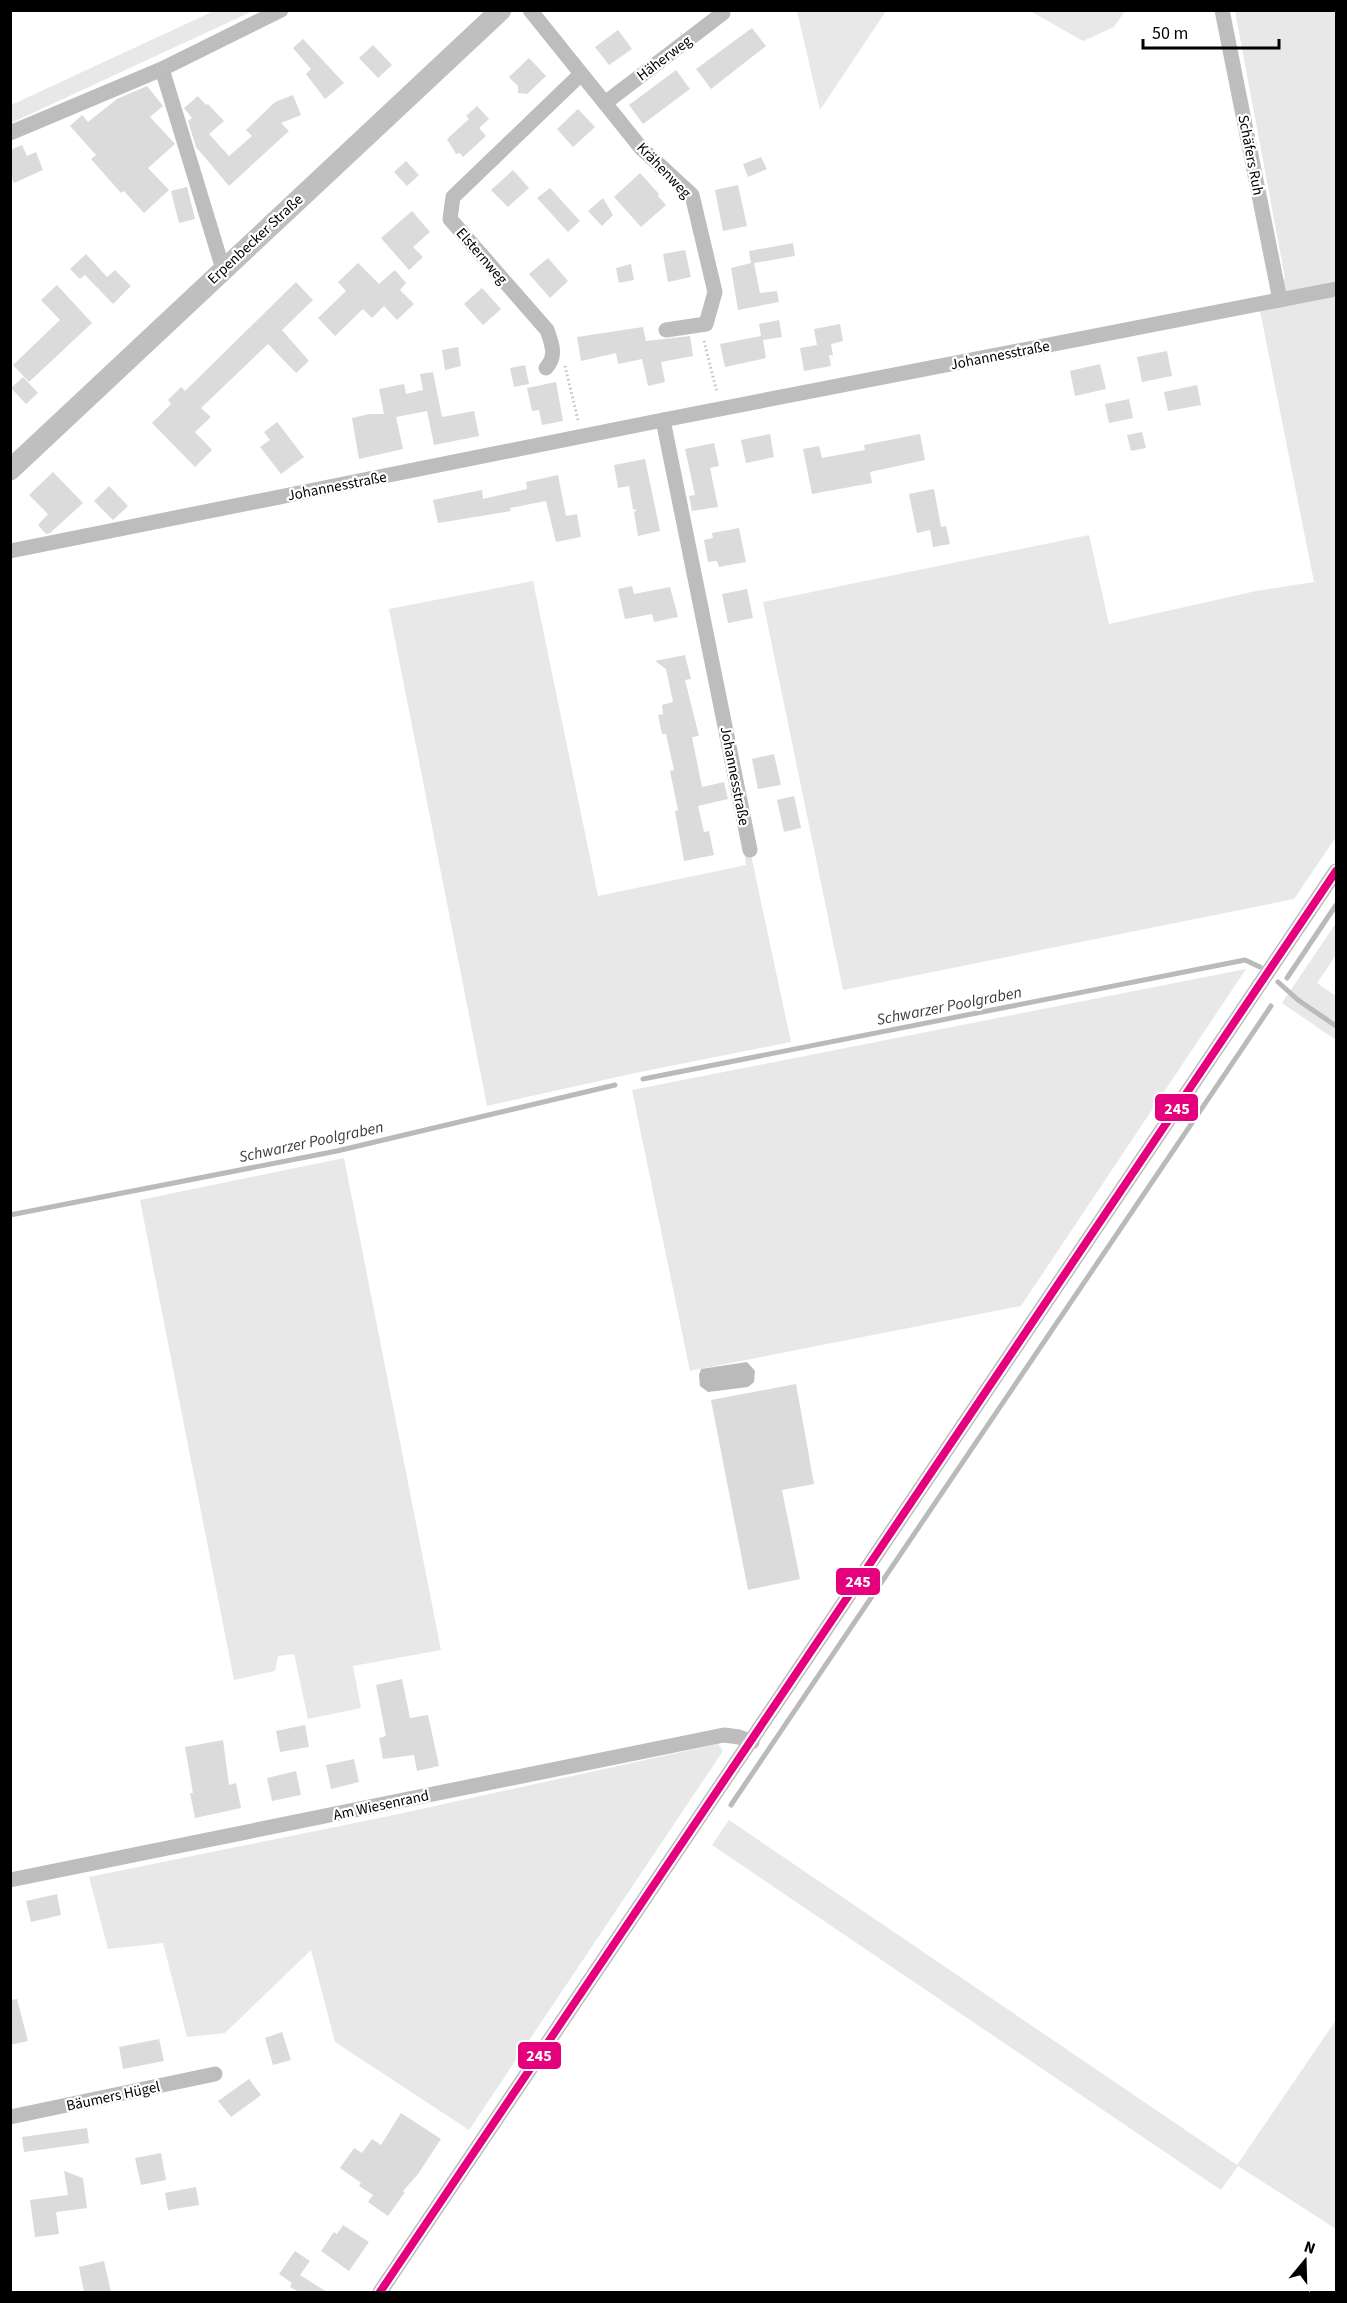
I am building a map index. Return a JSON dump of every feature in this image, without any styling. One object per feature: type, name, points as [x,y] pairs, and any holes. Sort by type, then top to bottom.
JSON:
[{"type":"main road","name":"Erpenbecker Straße","points":[[10,470],[501,10]]},
{"type":"street","points":[[10,134],[162,69],[281,10]]},
{"type":"street","name":"Krähenweg","points":[[530,10],[641,148],[692,195],[715,292],[706,324]]},
{"type":"street","name":"Schäfers Ruh","points":[[1222,10],[1280,300]]},
{"type":"street","name":"Häherweg","points":[[605,103],[723,13]]},
{"type":"street","points":[[162,69],[223,269]]},
{"type":"street","name":"Elsternweg","points":[[549,362],[552,345],[547,330],[450,219],[453,197],[581,74]]},
{"type":"street","name":"Johannesstraße","points":[[10,551],[663,420],[1336,289]]},
{"type":"street","points":[[666,330],[706,324]]},
{"type":"street","name":"Johannesstraße","points":[[663,420],[750,850]]},
{"type":"street","points":[[380,2292],[1336,871]]},
{"type":"street","name":"Am Wiesenrand","points":[[10,1880],[724,1735],[752,1742]]},
{"type":"street","name":"Bäumers Hügel","points":[[10,2117],[215,2074]]},
{"type":"path","points":[[706,324],[702,332],[720,409]]},
{"type":"path","points":[[549,362],[567,367],[582,437]]},
{"type":"shaded area","points":[[216,10],[253,11],[11,123],[11,105]]},
{"type":"shaded area","points":[[797,11],[886,11],[820,110]]},
{"type":"shaded area","points":[[1030,11],[1125,11],[1114,27],[1083,41]]},
{"type":"shaded area","points":[[1235,11],[1336,11],[1336,837],[1294,899],[843,990],[763,602],[1089,535],[1109,624],[1256,591],[1314,582],[1260,311],[1285,278]]},
{"type":"shaded area","points":[[533,581],[598,896],[746,865],[744,851],[750,850],[791,1042],[635,1073],[487,1106],[389,609]]},
{"type":"shaded area","points":[[1336,923],[1336,955],[1317,983],[1336,996],[1336,1040],[1282,1003]]},
{"type":"shaded area","points":[[1246,969],[1021,1306],[690,1371],[632,1090]]},
{"type":"shaded area","points":[[344,1158],[441,1650],[353,1666],[361,1708],[308,1719],[294,1654],[278,1656],[275,1671],[234,1680],[140,1200]]},
{"type":"shaded area","points":[[747,1362],[755,1371],[754,1382],[748,1387],[708,1392],[700,1386],[701,1369]]},
{"type":"shaded area","points":[[718,1744],[723,1751],[469,2130],[335,2042],[311,1950],[225,2033],[187,2037],[163,1943],[108,1949],[89,1877],[394,1815]]},
{"type":"shaded area","points":[[729,1820],[1237,2165],[1336,2020],[1336,2229],[1238,2166],[1221,2190],[712,1845]]},
{"type":"building","points":[[752,28],[766,46],[711,89],[696,69]]},
{"type":"building","points":[[618,30],[632,49],[609,65],[595,47]]},
{"type":"building","points":[[303,39],[344,83],[325,99],[306,74],[311,69],[293,48]]},
{"type":"building","points":[[373,45],[392,65],[378,78],[359,58]]},
{"type":"building","points":[[529,58],[546,76],[527,94],[518,93],[518,86],[509,77]]},
{"type":"building","points":[[676,70],[690,89],[643,124],[629,105]]},
{"type":"building","points":[[147,86],[163,106],[150,117],[175,144],[148,168],[169,190],[144,213],[124,191],[121,193],[91,159],[96,155],[70,126],[82,115],[88,122],[117,99]]},
{"type":"building","points":[[293,95],[301,115],[281,123],[289,131],[229,186],[196,147],[188,121],[192,118],[184,108],[198,96],[224,121],[209,134],[229,156],[252,136],[246,130],[275,102]]},
{"type":"building","points":[[477,106],[489,119],[479,128],[486,136],[463,157],[460,153],[456,154],[447,139],[469,119],[466,116]]},
{"type":"building","points":[[578,109],[595,127],[573,147],[557,129]]},
{"type":"building","points":[[22,145],[27,156],[36,152],[43,170],[14,183],[10,174],[10,150]]},
{"type":"building","points":[[761,157],[767,169],[748,177],[743,164]]},
{"type":"building","points":[[406,161],[419,175],[407,186],[394,172]]},
{"type":"building","points":[[513,170],[529,188],[508,207],[491,190]]},
{"type":"building","points":[[640,173],[666,205],[641,227],[614,197]]},
{"type":"building","points":[[738,185],[747,226],[723,231],[715,190]]},
{"type":"building","points":[[187,187],[195,219],[179,223],[171,191]]},
{"type":"building","points":[[550,188],[580,221],[568,232],[537,198]]},
{"type":"building","points":[[603,198],[613,215],[602,226],[588,211]]},
{"type":"building","points":[[412,211],[430,232],[413,247],[423,257],[409,270],[381,238]]},
{"type":"building","points":[[793,243],[795,256],[754,263],[760,293],[777,291],[779,302],[738,310],[731,268],[751,263],[749,251]]},
{"type":"building","points":[[685,250],[691,277],[668,282],[663,254]]},
{"type":"building","points":[[86,254],[107,277],[115,270],[131,286],[113,304],[85,275],[80,279],[70,269]]},
{"type":"building","points":[[548,258],[568,281],[550,298],[529,274]]},
{"type":"building","points":[[358,263],[379,284],[395,270],[406,283],[400,290],[414,304],[397,320],[384,306],[372,318],[363,309],[335,336],[318,318],[346,291],[338,282]]},
{"type":"building","points":[[631,264],[634,280],[619,283],[616,268]]},
{"type":"building","points":[[296,282],[313,300],[282,330],[309,361],[296,373],[268,344],[201,408],[211,417],[195,432],[212,450],[195,467],[152,423],[171,404],[168,400],[181,387],[185,391]]},
{"type":"building","points":[[57,285],[92,323],[29,382],[13,365],[60,320],[41,300]]},
{"type":"building","points":[[482,288],[501,309],[483,325],[464,304]]},
{"type":"building","points":[[779,320],[782,337],[763,340],[766,358],[725,367],[720,344],[761,336],[759,324]]},
{"type":"building","points":[[840,324],[843,341],[831,344],[833,355],[829,355],[831,366],[804,371],[800,348],[817,345],[814,329]]},
{"type":"building","points":[[643,327],[646,341],[690,336],[693,356],[661,362],[665,382],[648,386],[642,359],[618,364],[616,353],[581,361],[577,337]]},
{"type":"building","points":[[458,347],[461,366],[445,370],[442,350]]},
{"type":"building","points":[[1167,351],[1172,376],[1142,382],[1137,357]]},
{"type":"building","points":[[1100,364],[1106,389],[1075,396],[1070,371]]},
{"type":"building","points":[[525,365],[529,384],[514,387],[510,368]]},
{"type":"building","points":[[433,372],[442,417],[474,411],[479,436],[434,445],[427,411],[396,417],[403,449],[359,459],[352,418],[369,414],[384,414],[379,389],[404,384],[406,394],[423,390],[420,374]]},
{"type":"building","points":[[23,377],[38,393],[26,404],[11,388]]},
{"type":"building","points":[[556,382],[563,421],[542,425],[539,410],[532,411],[527,388]]},
{"type":"building","points":[[1197,385],[1201,405],[1168,411],[1164,392]]},
{"type":"building","points":[[1129,399],[1133,418],[1109,423],[1105,404]]},
{"type":"building","points":[[277,422],[304,457],[281,474],[260,447],[270,440],[264,432]]},
{"type":"building","points":[[1142,432],[1146,448],[1131,451],[1127,435]]},
{"type":"building","points":[[770,434],[774,457],[746,463],[741,440]]},
{"type":"building","points":[[920,434],[925,460],[870,472],[872,483],[812,494],[803,449],[819,446],[822,458],[865,450],[864,445]]},
{"type":"building","points":[[714,443],[719,466],[710,468],[718,507],[692,511],[689,496],[695,495],[685,449]]},
{"type":"building","points":[[645,459],[660,531],[638,536],[634,512],[637,510],[633,509],[629,486],[618,488],[614,465]]},
{"type":"building","points":[[53,472],[83,503],[50,533],[46,534],[38,525],[48,514],[29,495]]},
{"type":"building","points":[[558,475],[566,516],[577,514],[581,537],[556,542],[546,501],[510,508],[511,511],[438,523],[433,500],[482,490],[483,499],[527,489],[526,482]]},
{"type":"building","points":[[109,486],[128,506],[113,520],[94,501]]},
{"type":"building","points":[[934,489],[941,527],[946,526],[950,544],[933,547],[930,530],[917,533],[909,494]]},
{"type":"building","points":[[739,528],[746,562],[719,567],[717,561],[708,562],[704,540],[713,538],[712,533]]},
{"type":"building","points":[[632,586],[634,594],[670,587],[678,617],[654,622],[652,614],[625,619],[618,589]]},
{"type":"building","points":[[747,589],[753,618],[728,623],[722,594]]},
{"type":"building","points":[[685,655],[691,679],[685,680],[699,736],[692,737],[702,787],[724,782],[728,799],[698,806],[704,832],[709,831],[714,855],[684,861],[675,811],[678,810],[670,771],[674,770],[666,734],[662,734],[658,715],[663,714],[662,705],[673,702],[666,669],[655,661]]},
{"type":"building","points":[[774,754],[781,785],[758,789],[752,759]]},
{"type":"building","points":[[794,796],[801,828],[784,832],[777,800]]},
{"type":"building","points":[[796,1384],[814,1484],[782,1490],[800,1579],[748,1590],[711,1400]]},
{"type":"building","points":[[402,1679],[410,1718],[428,1715],[439,1766],[417,1771],[414,1755],[383,1759],[379,1738],[386,1736],[376,1685]]},
{"type":"building","points":[[305,1725],[309,1747],[280,1752],[276,1731]]},
{"type":"building","points":[[223,1740],[229,1785],[236,1783],[241,1808],[195,1818],[185,1747]]},
{"type":"building","points":[[354,1759],[359,1782],[331,1789],[326,1765]]},
{"type":"building","points":[[296,1771],[301,1795],[272,1801],[267,1778]]},
{"type":"building","points":[[57,1894],[61,1915],[31,1922],[26,1901]]},
{"type":"building","points":[[17,1999],[28,2041],[10,2045],[10,2000]]},
{"type":"building","points":[[282,2032],[291,2060],[273,2065],[265,2038]]},
{"type":"building","points":[[159,2039],[164,2061],[123,2069],[119,2047]]},
{"type":"building","points":[[249,2079],[261,2095],[231,2117],[218,2101]]},
{"type":"building","points":[[401,2113],[441,2139],[418,2174],[403,2191],[405,2192],[388,2216],[368,2202],[373,2195],[359,2186],[361,2183],[340,2168],[354,2148],[362,2153],[372,2139],[381,2145]]},
{"type":"building","points":[[87,2128],[89,2143],[24,2152],[22,2137]]},
{"type":"building","points":[[161,2153],[166,2180],[141,2185],[135,2158]]},
{"type":"building","points":[[64,2171],[83,2178],[87,2208],[56,2212],[59,2234],[35,2237],[30,2200],[68,2195]]},
{"type":"building","points":[[196,2187],[199,2205],[168,2210],[165,2193]]},
{"type":"building","points":[[343,2225],[369,2242],[349,2271],[321,2251],[334,2232],[337,2234]]},
{"type":"building","points":[[295,2251],[310,2261],[300,2275],[327,2292],[299,2292],[290,2287],[292,2283],[279,2274]]},
{"type":"building","points":[[104,2261],[111,2292],[84,2292],[79,2267]]},
{"type":"waterway","points":[[1287,978],[1336,905]]},
{"type":"waterway","name":"Schwarzer Poolgraben","points":[[643,1079],[1245,960],[1260,967]]},
{"type":"waterway","name":"Schwarzer Poolgraben","points":[[1278,982],[1298,1000],[1336,1026]]},
{"type":"waterway","points":[[731,1805],[1271,1006]]},
{"type":"waterway","name":"Schwarzer Poolgraben","points":[[10,1215],[337,1151],[615,1085]]},
{"type":"transit line","name":"245","points":[[380,2292],[1336,871]]}]
